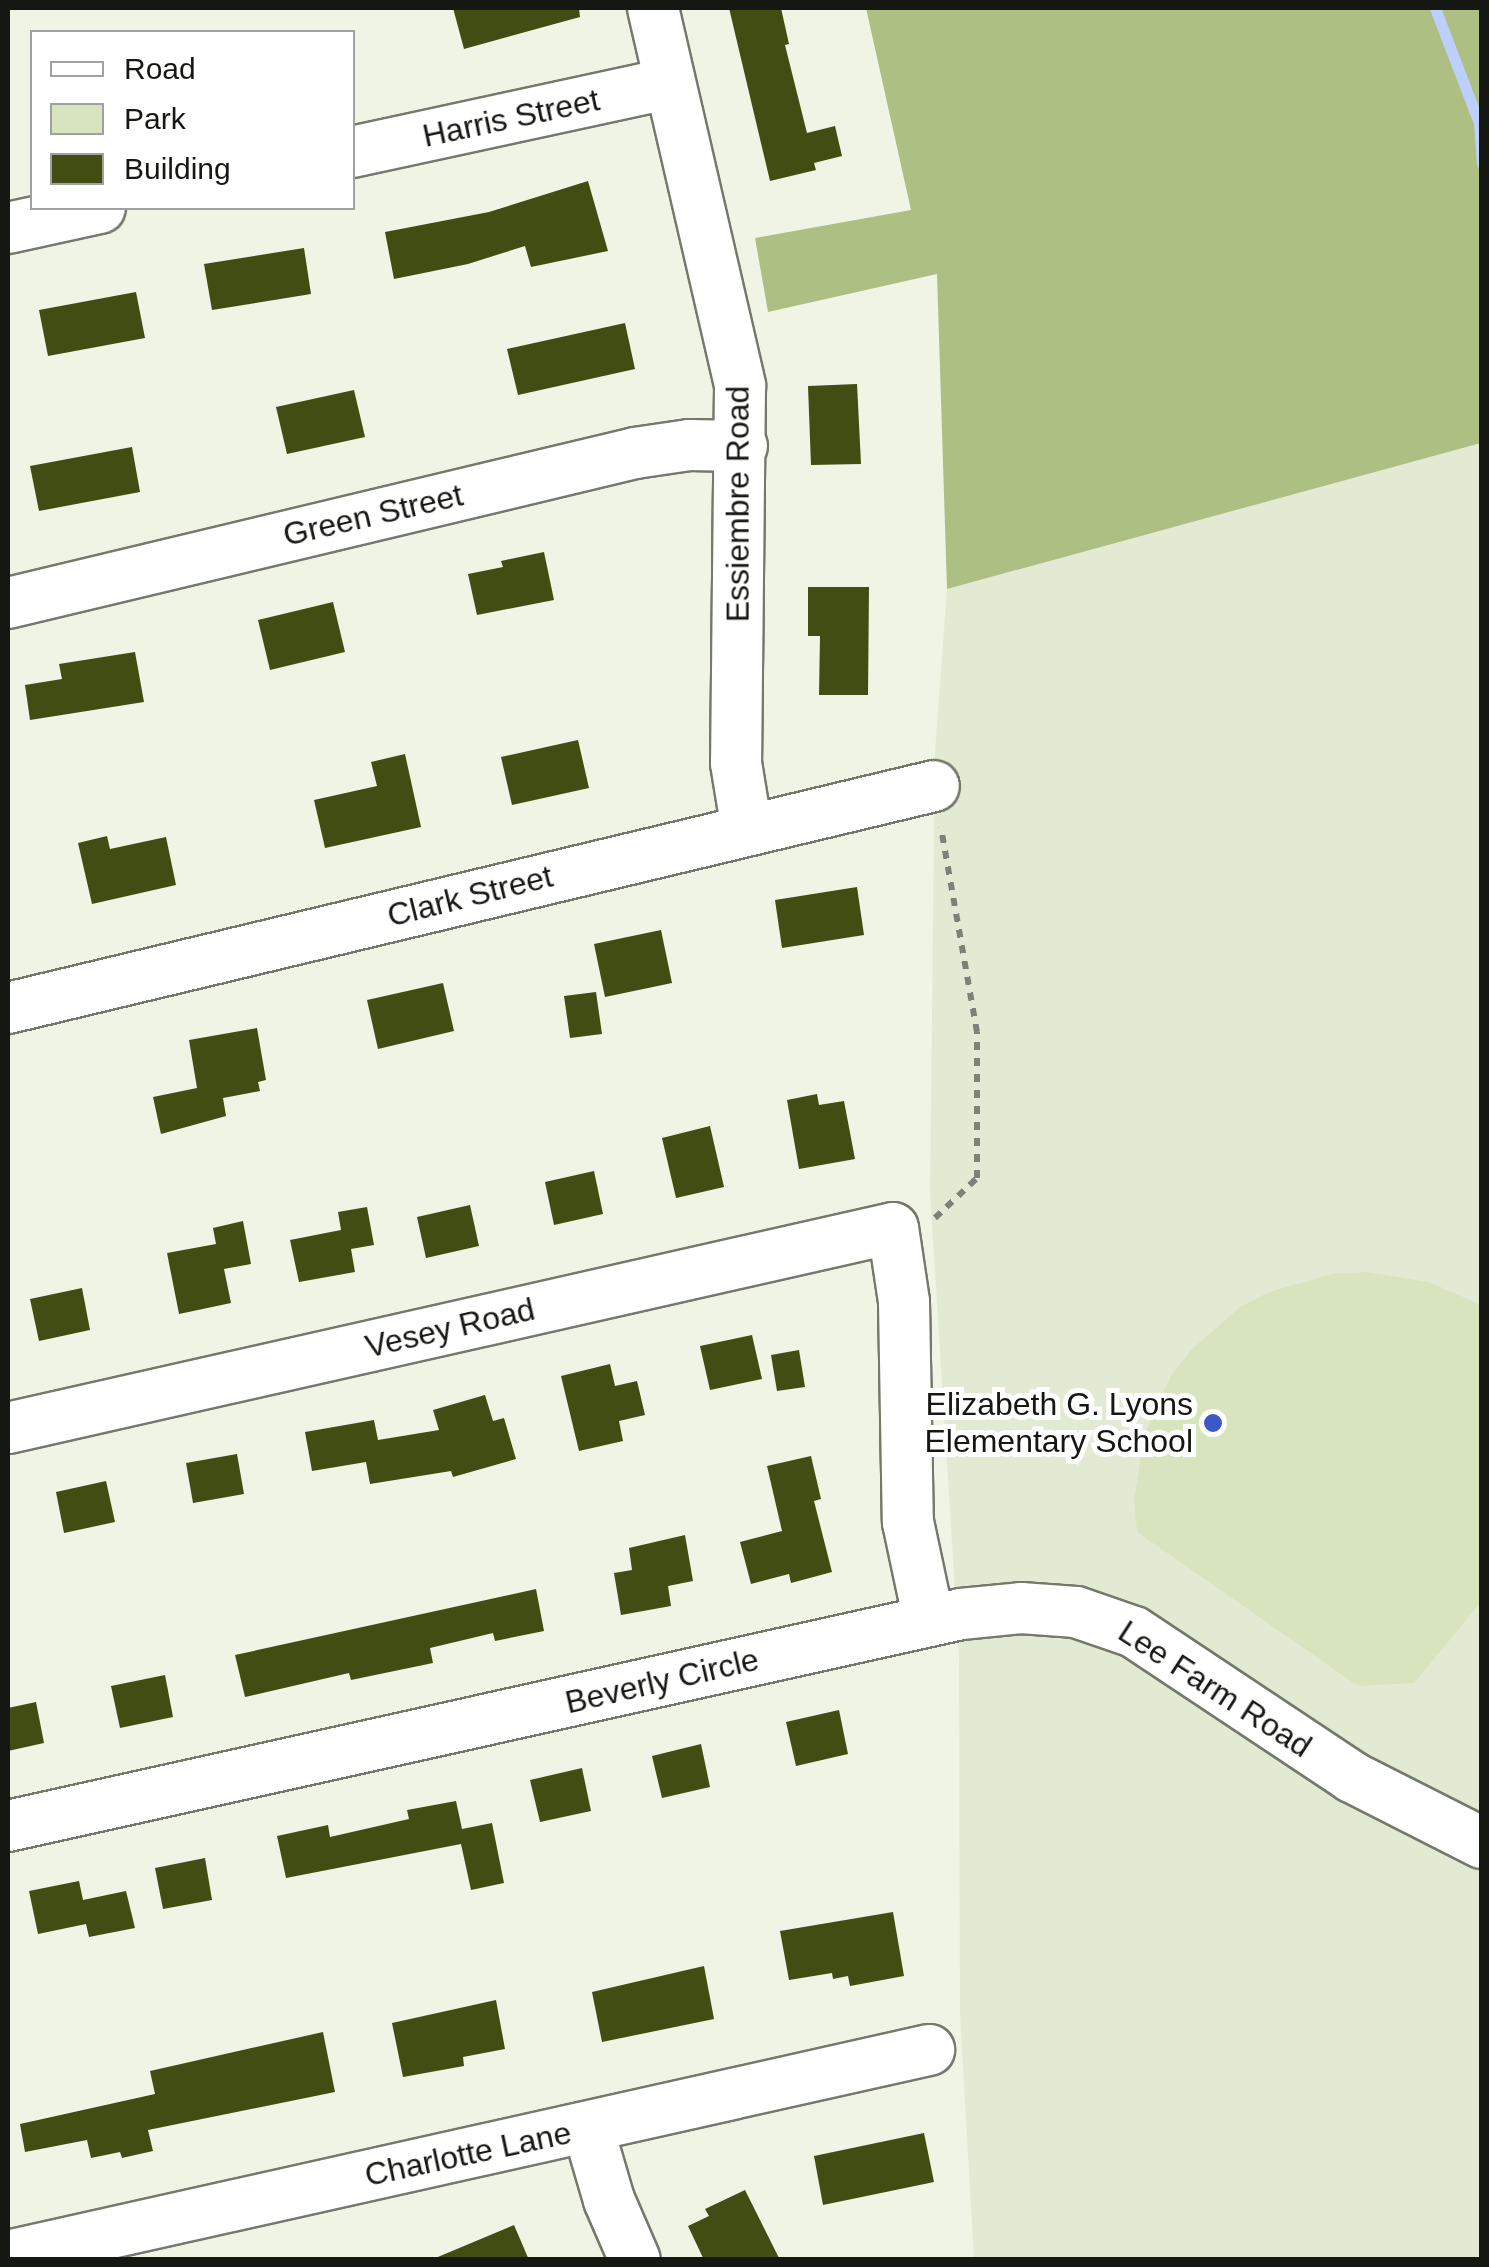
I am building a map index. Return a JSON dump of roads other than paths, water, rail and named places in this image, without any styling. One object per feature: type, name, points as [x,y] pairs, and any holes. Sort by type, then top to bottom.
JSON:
[{"type":"street","name":"Essiembre Road","points":[[654,8],[737,363],[742,446],[736,763],[747,830]]},
{"type":"street","name":"Harris Street","points":[[355,151],[670,83]]},
{"type":"street","points":[[8,228],[91,210]]},
{"type":"street","name":"Green Street","points":[[8,603],[635,452],[689,445],[742,446]]},
{"type":"street","name":"Clark Street","points":[[8,1008],[934,786]]},
{"type":"street","name":"Vesey Road","points":[[8,1428],[896,1241],[904,1302],[908,1511],[929,1622]]},
{"type":"street","name":"Lee Farm Road","points":[[929,1622],[1021,1608],[1076,1612],[1117,1624],[1154,1643],[1352,1777],[1482,1843]]},
{"type":"street","name":"Beverly Circle","points":[[8,1826],[929,1622]]},
{"type":"street","name":"Charlotte Lane","points":[[8,2256],[929,2050]]},
{"type":"street","points":[[588,2128],[608,2200],[635,2260]]},
{"type":"waterway","points":[[1435,8],[1479,123],[1482,164]]},
{"type":"place","name":"Elizabeth G. Lyons Elementary School","points":[[1213,1423]]}]
